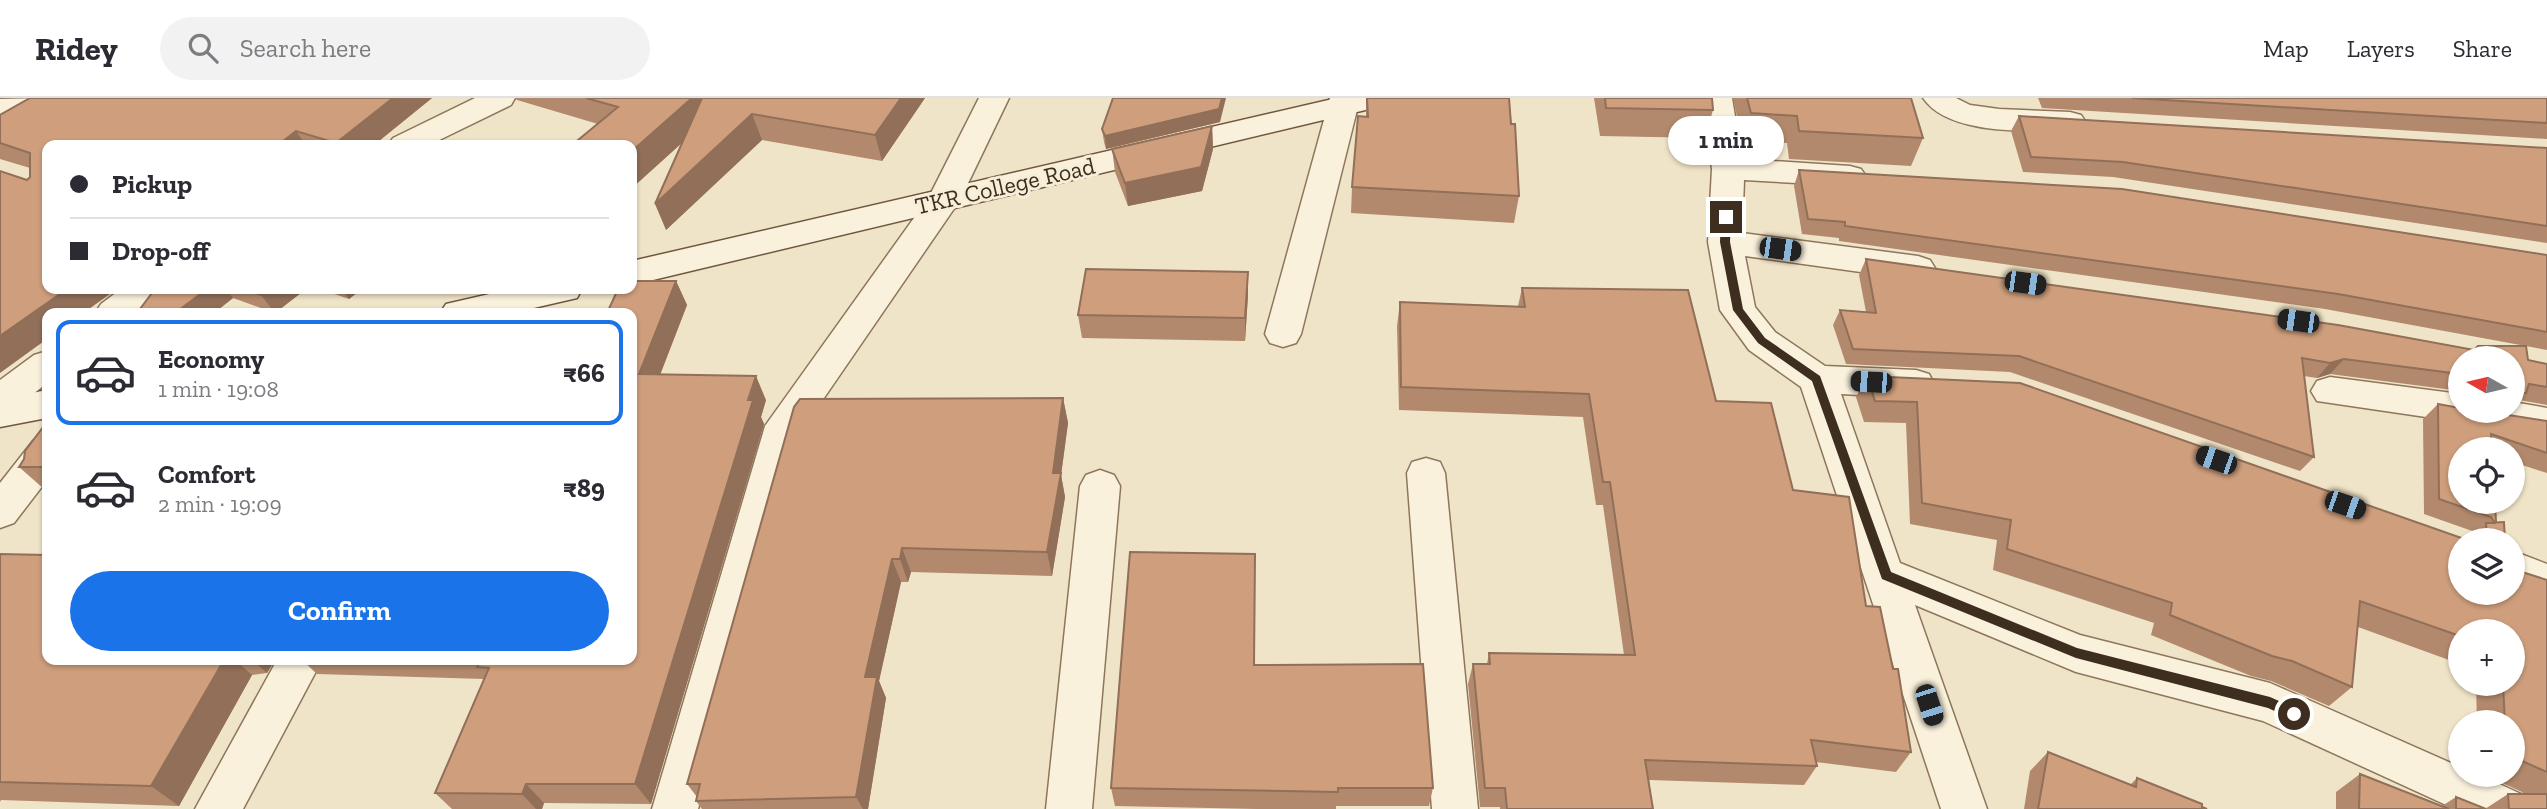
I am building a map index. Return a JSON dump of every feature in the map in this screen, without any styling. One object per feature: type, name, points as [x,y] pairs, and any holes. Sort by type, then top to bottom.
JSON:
[{"type":"street","points":[[0,110],[32,98]]},
{"type":"street","points":[[414,140],[500,98]]},
{"type":"street","points":[[675,809],[784,426],[944,200],[994,98]]},
{"type":"street","name":"TKR College Road","points":[[637,272],[1343,103],[1378,98]]},
{"type":"street","points":[[1717,98],[1728,169],[1725,242],[1738,310],[1762,341],[1816,379],[1954,385]]},
{"type":"street","points":[[1938,98],[1949,108],[1970,116],[2093,124]]},
{"type":"street","points":[[1283,334],[1343,103]]},
{"type":"street","points":[[1728,169],[1879,177]]},
{"type":"street","points":[[1725,242],[1943,272]]},
{"type":"street","points":[[120,308],[138,294]]},
{"type":"street","points":[[498,308],[548,294]]},
{"type":"street","points":[[0,400],[42,368]]},
{"type":"street","points":[[1816,379],[1886,575],[1964,809]]},
{"type":"street","points":[[2330,391],[2448,406]]},
{"type":"street","points":[[0,413],[42,405]]},
{"type":"street","points":[[2525,418],[2547,422]]},
{"type":"street","points":[[0,512],[42,458]]},
{"type":"street","points":[[1426,473],[1455,809]]},
{"type":"street","points":[[1069,809],[1100,485]]},
{"type":"street","points":[[2525,573],[2547,582]]},
{"type":"street","points":[[1886,575],[2076,653],[2270,703],[2505,809]]},
{"type":"street","points":[[218,809],[297,665]]},
{"type":"building","points":[[30,98],[393,98],[340,140],[326,140],[296,131],[284,140],[42,140],[42,294],[60,294],[0,336],[0,171],[27,180],[30,177],[30,153],[0,143],[0,115]]},
{"type":"building","points":[[586,98],[692,98],[637,147],[637,140],[578,140],[618,107]]},
{"type":"building","points":[[702,98],[901,98],[875,135],[752,114],[655,204]]},
{"type":"building","points":[[1113,98],[1222,98],[1219,109],[1105,136],[1102,129]]},
{"type":"building","points":[[1367,98],[1509,98],[1511,124],[1515,124],[1519,196],[1352,187],[1358,116],[1368,117]]},
{"type":"building","points":[[1605,98],[1712,98],[1713,110],[1606,108]]},
{"type":"building","points":[[1747,98],[1911,98],[1923,138],[1799,131],[1797,116],[1751,113]]},
{"type":"building","points":[[2132,98],[2547,98],[2547,123]]},
{"type":"building","points":[[2019,116],[2547,148],[2547,226],[2123,162],[2031,157]]},
{"type":"building","points":[[1212,126],[1201,167],[1125,183],[1112,149]]},
{"type":"building","points":[[1799,170],[2122,189],[2547,255],[2547,332],[2338,294],[1845,226],[1845,222],[1808,219]]},
{"type":"building","points":[[1866,259],[2338,325],[2452,346],[2448,346],[2448,372],[2344,359],[2330,363],[2302,358],[2314,457],[2019,356],[1853,349],[1840,310],[1876,313]]},
{"type":"building","points":[[1086,269],[1248,272],[1245,318],[1078,315]]},
{"type":"building","points":[[637,281],[676,281],[639,374],[756,376],[748,400],[753,400],[635,784],[526,784],[522,794],[435,793],[489,668],[477,667],[478,665],[637,665],[637,308],[609,308],[616,294],[637,294]]},
{"type":"building","points":[[1522,288],[1688,290],[1716,401],[1771,403],[1793,490],[1849,497],[1866,606],[1880,607],[1893,669],[1898,669],[1911,752],[1811,740],[1817,766],[1645,760],[1653,809],[1507,809],[1505,788],[1485,788],[1473,664],[1490,664],[1489,653],[1635,655],[1610,482],[1603,482],[1589,394],[1401,387],[1400,302],[1525,307]]},
{"type":"building","points":[[151,294],[200,294],[182,308],[141,308]]},
{"type":"building","points":[[2525,346],[2528,360],[2547,364],[2547,387],[2529,384],[2526,393]]},
{"type":"building","points":[[1867,376],[2020,383],[2448,533],[2448,605],[2525,605],[2525,573],[2547,580],[2547,772],[2525,762],[2525,710],[2504,710],[2504,696],[2525,696],[2525,619],[2448,619],[2448,632],[2360,601],[2352,687],[2292,661],[2272,656],[2170,615],[2172,603],[2007,549],[2011,520],[1922,503],[1917,402],[1875,401]]},
{"type":"building","points":[[1063,398],[1053,473],[1061,473],[1047,552],[902,548],[900,559],[892,559],[865,677],[877,677],[856,797],[696,801],[700,784],[687,784],[794,407],[800,399]]},
{"type":"building","points":[[2438,404],[2448,406],[2448,424],[2525,424],[2525,418],[2547,421],[2547,453],[2525,446],[2525,437],[2500,437],[2491,434],[2491,437],[2448,437],[2448,502],[2439,499]]},
{"type":"building","points":[[42,429],[42,467],[19,467],[25,451]]},
{"type":"building","points":[[2482,514],[2496,514],[2495,523],[2491,517]]},
{"type":"building","points":[[2504,522],[2504,528],[2486,528],[2486,523]]},
{"type":"building","points":[[1130,552],[1255,554],[1254,665],[1423,664],[1433,788],[1338,788],[1338,792],[1111,788]]},
{"type":"building","points":[[0,554],[42,555],[42,665],[221,665],[151,786],[0,782]]},
{"type":"building","points":[[2048,752],[2136,787],[2137,778],[2202,804],[2202,807],[2207,809],[2038,809]]},
{"type":"building","points":[[2360,774],[2449,809],[2359,809]]},
{"type":"building","points":[[2508,794],[2547,794],[2547,809],[2509,809]]},
{"type":"building","points":[[2456,797],[2486,809],[2456,809]]},
{"type":"route","points":[[1726,217],[1725,242],[1738,310],[1762,341],[1816,379],[1886,575],[2076,653],[2270,703],[2294,714]]}]
